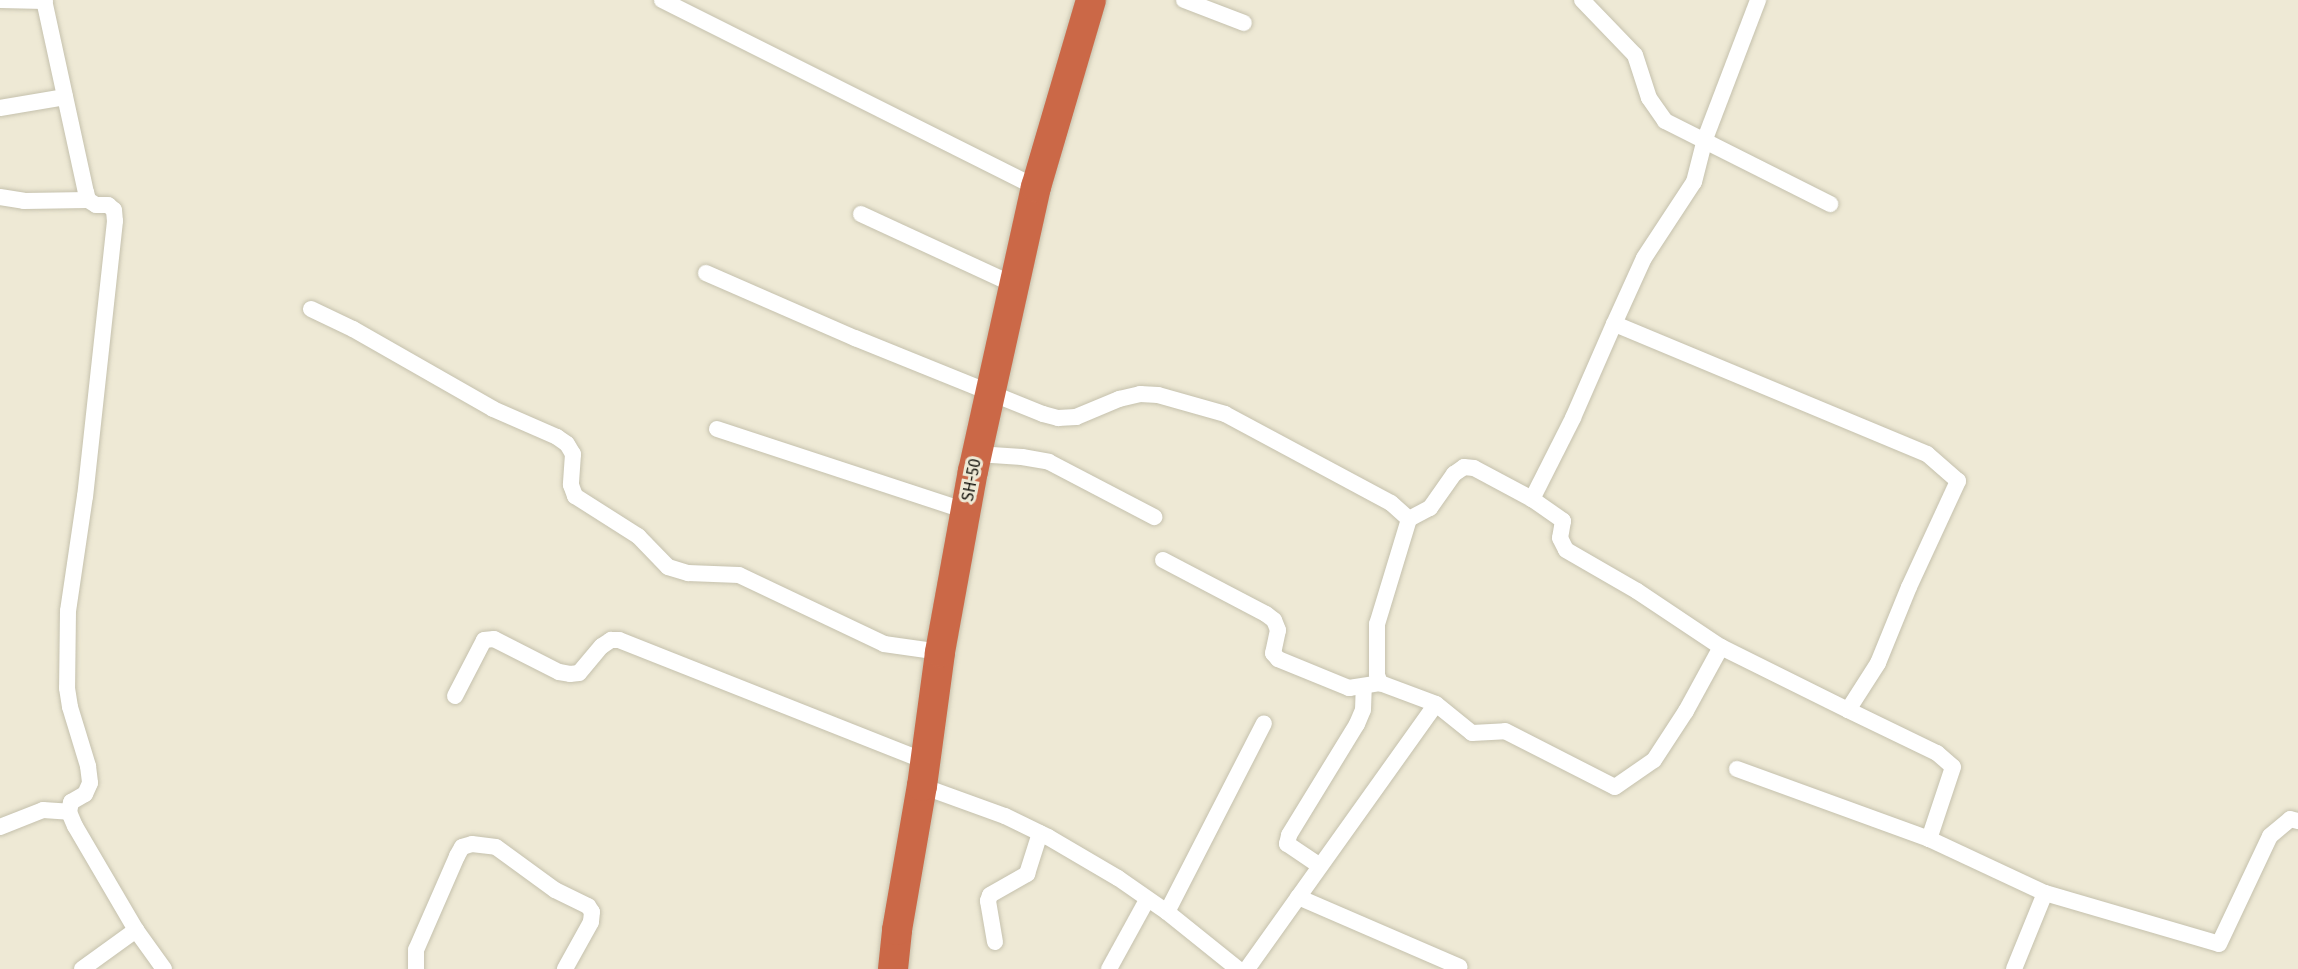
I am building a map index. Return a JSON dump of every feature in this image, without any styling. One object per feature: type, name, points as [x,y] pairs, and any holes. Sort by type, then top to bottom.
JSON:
[{"type":"highway","name":"SH-50","points":[[893,969],[940,652],[977,454],[1036,188],[1090,0]]},
{"type":"street","points":[[0,0],[44,0],[88,200]]},
{"type":"street","points":[[662,0],[1036,188]]},
{"type":"street","points":[[1184,0],[1244,23]]},
{"type":"street","points":[[1582,0],[1635,55],[1649,98],[1665,121],[1705,139],[1830,204]]},
{"type":"street","points":[[1532,499],[1572,418],[1644,258],[1694,182],[1705,139],[1758,0]]},
{"type":"street","points":[[0,108],[65,97]]},
{"type":"street","points":[[0,197],[24,201],[88,200],[96,205],[108,205],[114,210],[115,221],[85,496],[68,611],[67,688],[90,783],[85,795],[71,802],[69,812],[136,930],[164,969]]},
{"type":"street","points":[[861,214],[1015,285]]},
{"type":"street","points":[[706,273],[991,395],[1058,418],[1076,417],[1140,394],[1158,395],[1225,414],[1391,503],[1409,519]]},
{"type":"street","points":[[311,309],[353,329],[493,409],[557,436],[567,444],[573,454],[571,485],[575,496],[638,536],[668,567],[688,573],[739,575],[884,644],[940,652]]},
{"type":"street","points":[[1614,324],[1927,454],[1958,481],[1909,587],[1878,663],[1848,710]]},
{"type":"street","points":[[717,429],[966,510]]},
{"type":"street","points":[[977,454],[1022,457],[1049,462],[1154,517]]},
{"type":"street","points":[[1320,866],[1287,844],[1289,835],[1357,724],[1363,710],[1372,685],[1377,624],[1409,519],[1430,508],[1454,474],[1464,467],[1474,468],[1532,499],[1563,521],[1560,538],[1566,550],[1637,591],[1721,647],[1937,753],[1953,767],[1929,839]]},
{"type":"street","points":[[1163,560],[1274,620],[1278,630],[1273,653],[1278,659],[1341,686],[1372,685],[1436,704],[1472,733],[1505,731],[1615,787],[1654,760],[1686,711],[1721,647]]},
{"type":"street","points":[[455,696],[484,640],[494,639],[559,672],[570,674],[579,673],[602,646],[611,640],[619,640],[923,774],[1040,833],[1118,878],[1167,912],[1238,969]]},
{"type":"street","points":[[1246,969],[1436,704]]},
{"type":"street","points":[[1167,912],[1264,723]]},
{"type":"street","points":[[1737,769],[1929,839],[2045,893],[2219,944],[2270,837],[2290,819],[2298,821]]},
{"type":"street","points":[[0,827],[43,810],[69,812]]},
{"type":"street","points":[[995,942],[988,901],[990,895],[1027,874],[1040,833]]},
{"type":"street","points":[[416,969],[414,966],[416,950],[457,856],[462,847],[472,844],[496,847],[555,890],[588,906],[592,912],[591,922],[565,969]]},
{"type":"street","points":[[2014,969],[2045,893]]},
{"type":"street","points":[[1298,897],[1460,967]]},
{"type":"street","points":[[1108,969],[1147,900]]},
{"type":"street","points":[[82,969],[136,930]]}]
